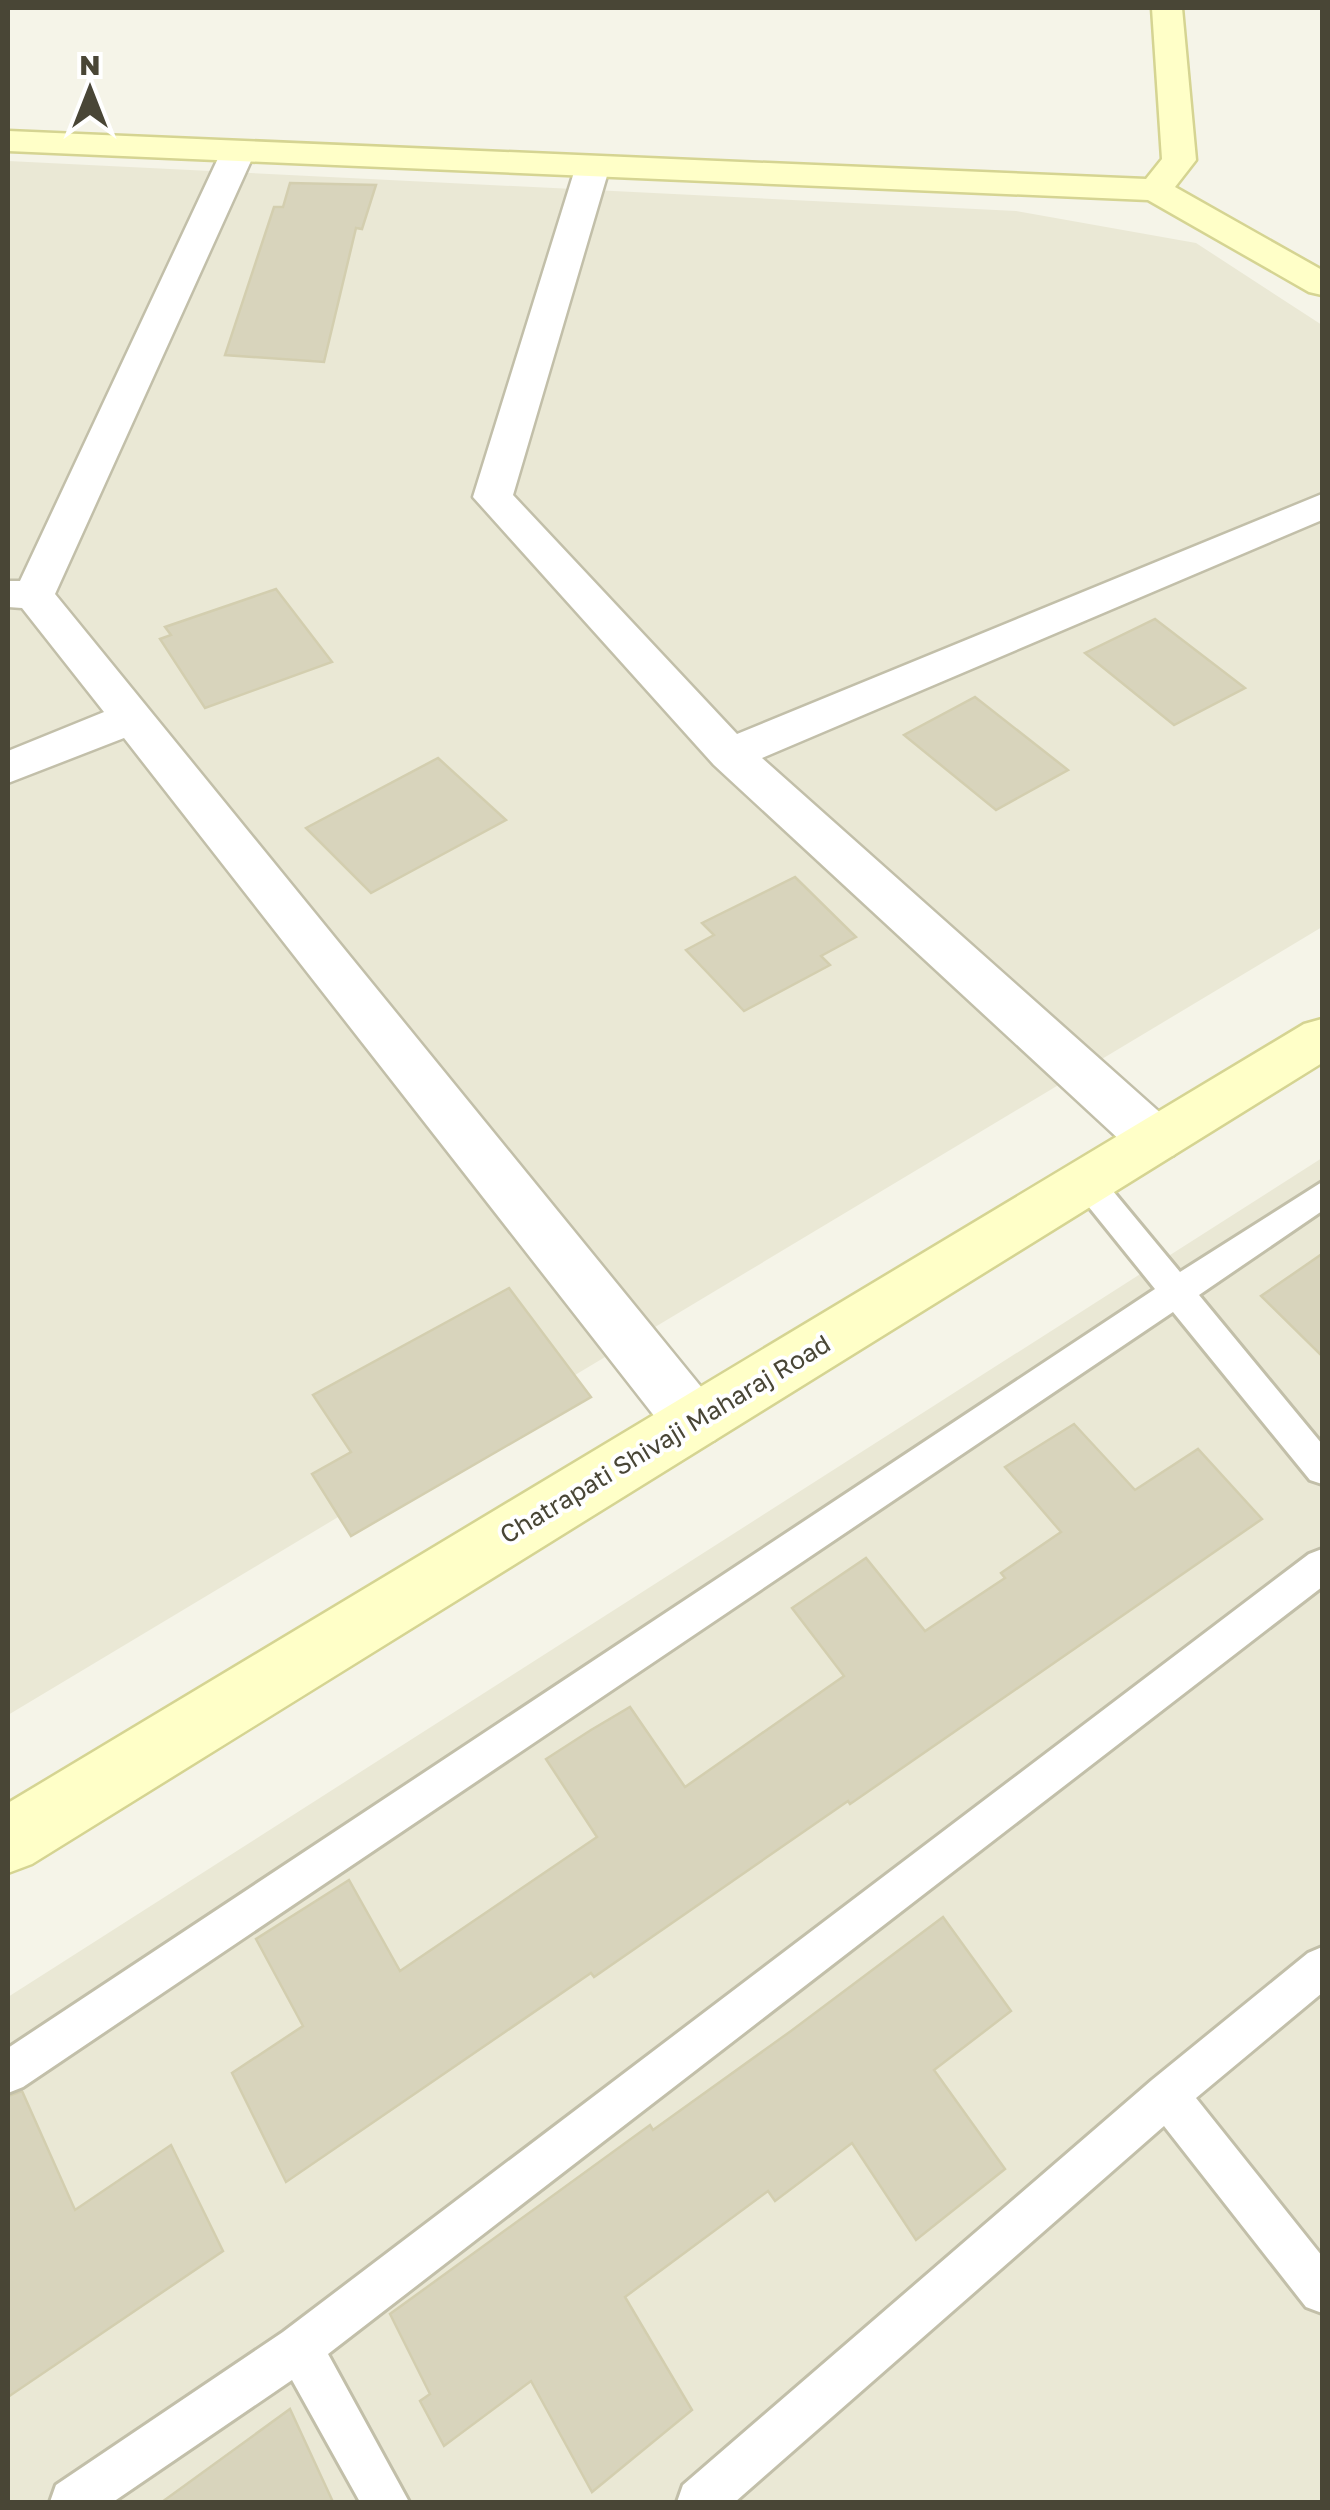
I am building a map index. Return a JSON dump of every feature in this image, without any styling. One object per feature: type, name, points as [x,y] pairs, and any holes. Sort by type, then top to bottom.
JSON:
[{"type":"street","points":[[1155,190],[1179,160],[1166,8]]},
{"type":"street","points":[[8,140],[592,169],[1155,190],[1322,284]]},
{"type":"street","points":[[238,152],[21,595],[132,718],[694,1422]]},
{"type":"street","points":[[592,169],[493,496],[730,754],[1154,1140]]},
{"type":"street","points":[[730,754],[1322,506]]},
{"type":"street","points":[[8,768],[132,718]]},
{"type":"street","name":"Chatrapati Shivaji Maharaj Road","points":[[8,1840],[1322,1038]]},
{"type":"lane","points":[[1087,1182],[1178,1288],[1322,1469]]},
{"type":"lane","points":[[8,2072],[1322,1195]]},
{"type":"lane","points":[[73,2502],[299,2348],[1322,1566]]},
{"type":"lane","points":[[700,2502],[1167,2095],[1322,1967]]},
{"type":"lane","points":[[1167,2095],[1322,2292]]},
{"type":"lane","points":[[299,2348],[386,2502]]},
{"type":"shaded area","points":[[8,161],[1016,211],[1196,243],[1322,325],[1322,927],[8,1715]]},
{"type":"shaded area","points":[[1322,1158],[1322,2502],[8,2502],[8,1997]]},
{"type":"building","points":[[290,183],[376,185],[362,229],[356,228],[324,362],[225,355],[274,207],[283,207]]},
{"type":"building","points":[[276,589],[332,662],[205,708],[160,639],[171,635],[165,627]]},
{"type":"building","points":[[1155,619],[1245,688],[1174,725],[1085,653]]},
{"type":"building","points":[[975,697],[1068,770],[996,810],[904,735]]},
{"type":"building","points":[[438,758],[506,820],[371,893],[306,828]]},
{"type":"building","points":[[795,877],[856,937],[821,956],[830,965],[744,1011],[686,950],[714,935],[702,923]]},
{"type":"building","points":[[1322,1254],[1322,1356],[1261,1296]]},
{"type":"building","points":[[509,1288],[591,1397],[351,1536],[312,1474],[351,1452],[313,1395]]},
{"type":"building","points":[[1074,1424],[1135,1490],[1198,1449],[1262,1519],[850,1804],[848,1801],[594,1977],[591,1973],[286,2182],[232,2073],[303,2026],[256,1939],[349,1880],[400,1971],[597,1837],[546,1759],[630,1707],[685,1787],[844,1676],[792,1608],[866,1558],[925,1631],[1005,1578],[1001,1573],[1061,1532],[1005,1467]]},
{"type":"building","points":[[943,1917],[1011,2011],[934,2070],[1005,2169],[916,2240],[852,2143],[775,2201],[768,2191],[625,2297],[692,2410],[592,2492],[531,2381],[444,2446],[420,2401],[430,2394],[390,2314],[650,2125],[653,2130],[791,2031]]},
{"type":"building","points":[[22,2091],[75,2210],[171,2145],[223,2251],[8,2397],[8,2096]]},
{"type":"building","points":[[290,2409],[333,2502],[162,2502]]}]
